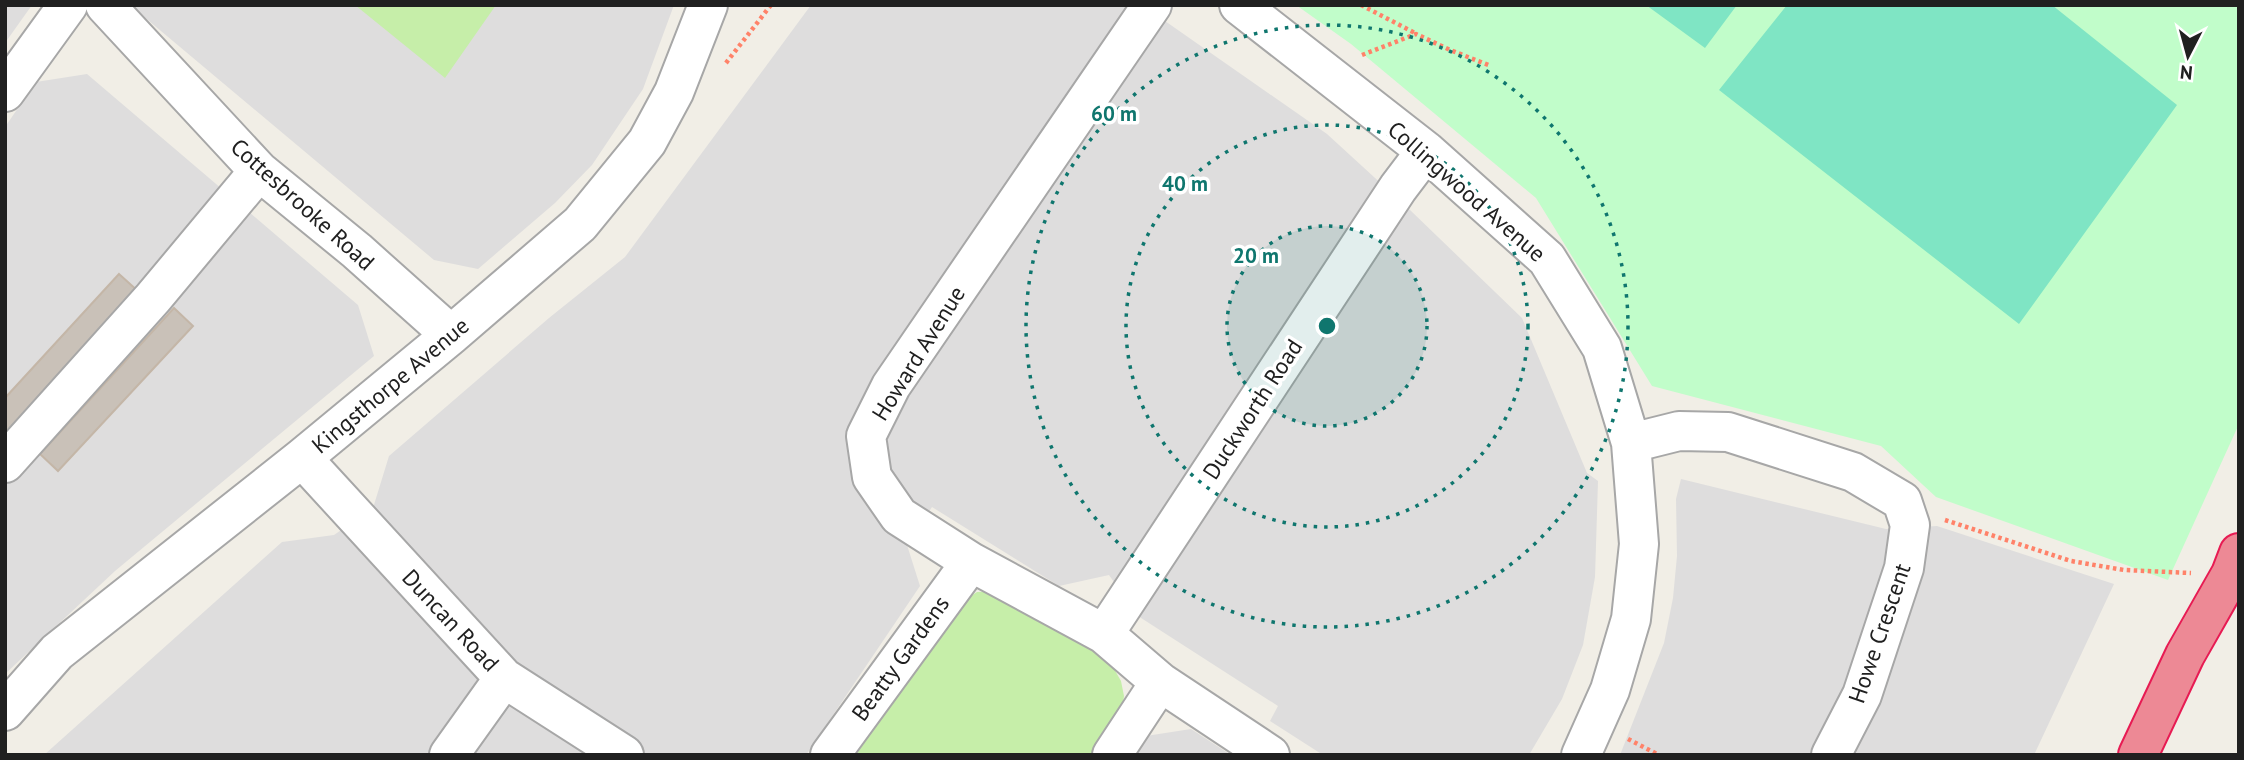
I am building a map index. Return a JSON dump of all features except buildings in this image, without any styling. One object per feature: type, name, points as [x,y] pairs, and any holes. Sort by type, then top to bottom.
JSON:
[{"type":"highway","points":[[2138,755],[2185,655],[2235,563]]},
{"type":"street","points":[[5,92],[68,5]]},
{"type":"street","name":"Cottesbrooke Road","points":[[104,5],[259,171],[357,251],[451,335]]},
{"type":"street","name":"Kingsthorpe Avenue","points":[[5,710],[57,652],[302,458],[580,224],[648,142],[674,92],[708,5]]},
{"type":"street","name":"Howard Avenue","points":[[1152,5],[891,386],[866,436],[872,477],[900,516],[971,562],[1104,634],[1160,682],[1270,755]]},
{"type":"street","name":"Collingwood Avenue","points":[[1239,5],[1426,151],[1547,258],[1602,348],[1631,443],[1639,544],[1630,619],[1610,690],[1581,755]]},
{"type":"street","name":"Duckworth Road","points":[[1104,634],[1398,188],[1426,151]]},
{"type":"street","points":[[5,463],[153,298],[259,171]]},
{"type":"street","points":[[1631,443],[1679,431],[1728,432],[1853,472],[1902,501],[1910,524]]},
{"type":"street","name":"Duncan Road","points":[[302,458],[505,678],[624,755]]},
{"type":"street","name":"Howe Crescent","points":[[1831,755],[1862,695],[1904,568],[1910,524]]},
{"type":"street","name":"Beatty Gardens","points":[[830,755],[971,562]]},
{"type":"street","points":[[449,755],[505,678]]},
{"type":"street","points":[[1112,755],[1160,682]]},
{"type":"path","points":[[1362,5],[1416,34],[1491,66]]},
{"type":"path","points":[[1329,76],[1343,62],[1416,34]]},
{"type":"path","points":[[1910,524],[1946,519],[2071,561],[2124,570],[2189,574],[2210,564],[2235,563]]},
{"type":"path","points":[[1625,737],[1658,755]]},
{"type":"shaded area","points":[[5,5],[32,5],[5,43]]},
{"type":"shaded area","points":[[130,5],[674,5],[643,89],[592,165],[555,203],[478,269],[434,260]]},
{"type":"shaded area","points":[[811,5],[1122,5],[1165,21],[1327,134],[1522,318],[1587,473],[1598,481],[1595,577],[1583,645],[1562,699],[1529,755],[1323,755],[1270,721],[1278,706],[1138,616],[1109,575],[1059,586],[932,507],[907,545],[920,586],[806,755],[44,755],[282,542],[334,535],[373,508],[389,456],[549,318],[625,257]]},
{"type":"shaded area","points":[[87,74],[358,305],[374,356],[115,571],[5,674],[5,127],[36,82]]},
{"type":"shaded area","points":[[1681,479],[1886,529],[1937,526],[2114,584],[2034,755],[1620,755],[1664,643],[1673,598],[1677,556],[1676,499]]},
{"type":"shaded area","points":[[1191,729],[1231,755],[1134,755],[1146,736]]},
{"type":"green space","points":[[355,5],[496,5],[445,78]]},
{"type":"green space","points":[[1296,5],[2239,5],[2239,424],[2168,580],[1936,497],[1881,446],[1652,386],[1536,198],[1351,44]]},
{"type":"green space","points":[[1646,5],[1737,5],[1705,48]]},
{"type":"green space","points":[[1787,5],[2052,5],[2177,105],[2019,324],[1719,90]]},
{"type":"green space","points":[[994,591],[1090,648],[1113,667],[1121,681],[1124,696],[1122,710],[1093,755],[856,755],[959,604],[977,592]]}]
